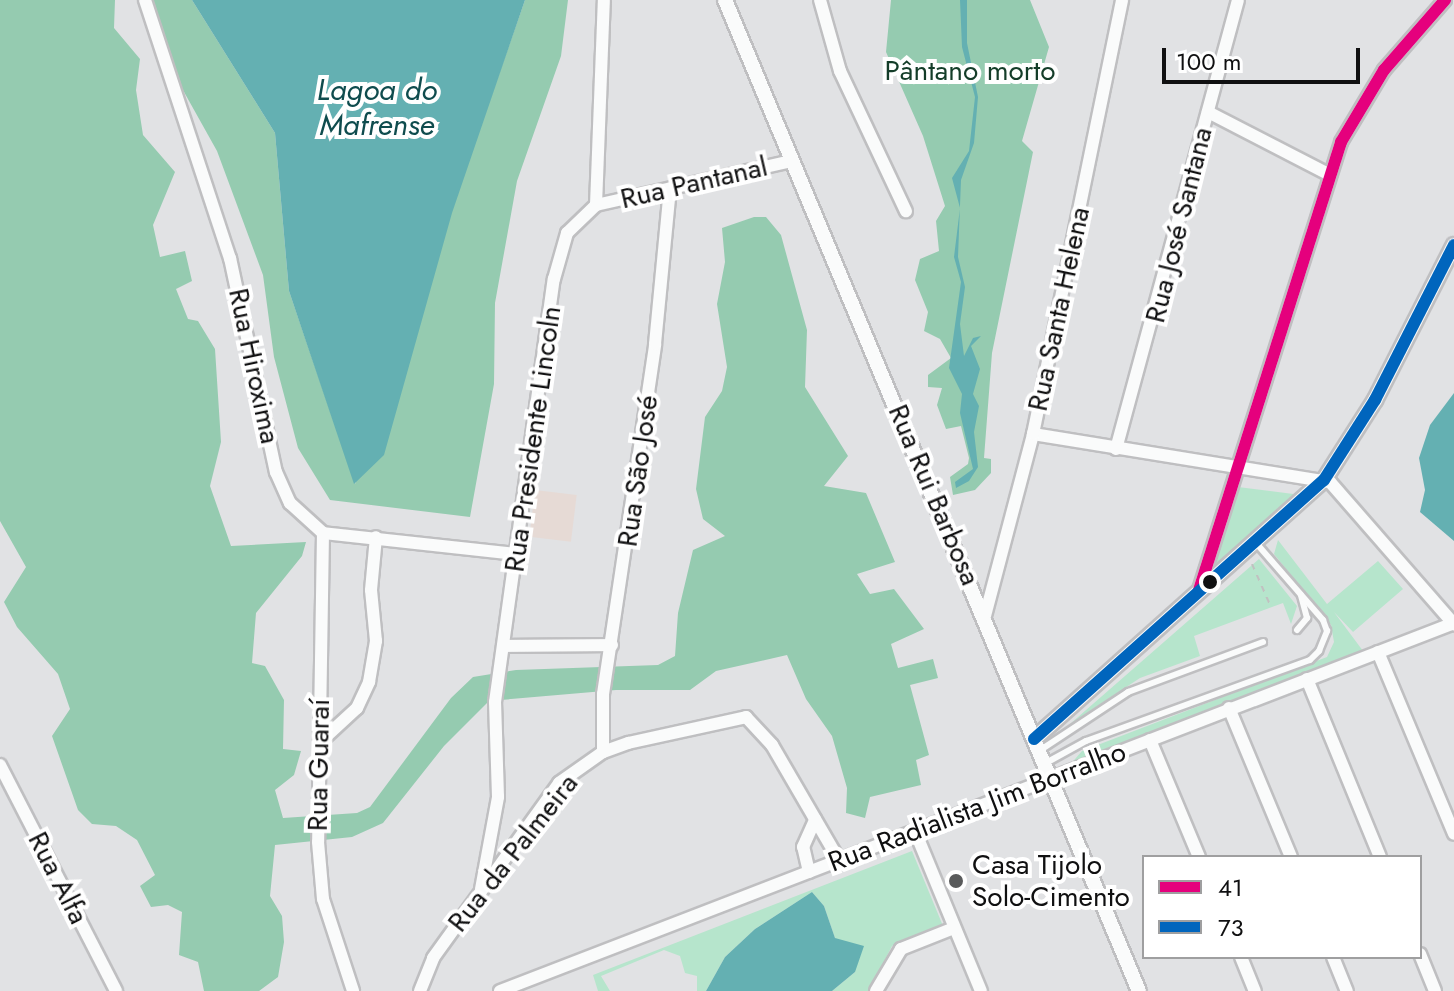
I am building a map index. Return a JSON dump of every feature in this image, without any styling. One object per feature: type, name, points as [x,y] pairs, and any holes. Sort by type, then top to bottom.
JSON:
[{"type":"street","name":"Rua Hiroxima","points":[[145,0],[230,258],[276,472],[300,515],[323,533]]},
{"type":"street","points":[[596,205],[604,0]]},
{"type":"street","name":"Rua Rui Barbosa","points":[[725,0],[985,616],[1139,991]]},
{"type":"street","points":[[820,0],[840,71],[906,211]]},
{"type":"street","name":"Rua Santa Helena","points":[[985,616],[1033,434],[1122,0]]},
{"type":"street","name":"Rua José Santana","points":[[1116,449],[1238,0]]},
{"type":"street","points":[[1199,590],[1328,174],[1362,101],[1445,0]]},
{"type":"street","points":[[1208,112],[1328,174]]},
{"type":"street","name":"Rua Pantanal","points":[[596,205],[792,161]]},
{"type":"street","name":"Rua São José","points":[[603,752],[603,694],[653,359],[670,189]]},
{"type":"street","name":"Rua Presidente Lincoln","points":[[481,889],[498,797],[495,702],[558,264],[567,233],[596,205]]},
{"type":"street","points":[[1039,751],[1054,728],[1199,590],[1324,480],[1375,400],[1454,245]]},
{"type":"street","points":[[1033,434],[1324,480],[1351,501],[1454,623]]},
{"type":"street","points":[[323,533],[517,554]]},
{"type":"street","name":"Rua Guaraí","points":[[323,533],[320,742],[316,801],[318,842],[326,914],[353,991]]},
{"type":"street","points":[[320,742],[357,708],[369,682],[376,641],[371,590],[376,537]]},
{"type":"street","name":"Rua Radialista Jim Borralho","points":[[500,991],[515,988],[915,831],[1052,782],[1229,708],[1454,623]]},
{"type":"street","points":[[503,646],[612,645]]},
{"type":"street","points":[[1378,652],[1454,834]]},
{"type":"street","points":[[1307,679],[1379,855]]},
{"type":"street","points":[[1229,708],[1290,855]]},
{"type":"street","name":"Rua da Palmeira","points":[[420,991],[427,967],[559,783],[603,752],[746,717],[772,745],[839,860]]},
{"type":"street","points":[[1150,740],[1198,855]]},
{"type":"street","name":"Rua Alfa","points":[[0,765],[5,784],[116,991]]},
{"type":"street","points":[[809,872],[803,847],[815,820]]},
{"type":"street","points":[[915,831],[981,991]]},
{"type":"street","points":[[876,991],[901,949],[954,928]]},
{"type":"street","points":[[1242,959],[1255,991]]},
{"type":"street","points":[[1334,959],[1347,991]]},
{"type":"street","points":[[1422,959],[1435,991]]},
{"type":"lane","points":[[1039,751],[1086,741],[1310,660],[1327,631],[1299,590],[1251,547]]},
{"type":"lane","points":[[1297,630],[1307,618],[1299,590]]},
{"type":"lane","points":[[1054,728],[1090,721],[1128,692],[1263,642]]},
{"type":"path","points":[[1251,547],[1271,607]]},
{"type":"shaded area","points":[[535,490],[577,495],[571,542],[529,537]]},
{"type":"green space","points":[[0,0],[115,0],[114,28],[140,59],[136,90],[143,135],[175,172],[153,225],[160,257],[185,251],[192,281],[176,289],[188,319],[198,321],[215,349],[221,442],[210,486],[231,546],[306,542],[302,556],[256,613],[252,663],[265,666],[284,700],[283,749],[301,751],[294,775],[275,790],[283,818],[357,813],[370,807],[451,698],[473,677],[516,670],[658,665],[675,656],[678,613],[693,550],[725,536],[703,519],[696,489],[705,417],[722,391],[727,367],[717,304],[725,262],[722,228],[754,217],[766,217],[781,235],[807,330],[805,387],[848,456],[824,486],[866,493],[895,562],[857,574],[870,594],[894,589],[924,629],[891,644],[898,668],[933,659],[938,678],[910,685],[929,755],[916,760],[921,785],[870,797],[865,818],[846,813],[847,788],[832,736],[806,699],[787,655],[716,671],[690,690],[616,690],[489,701],[444,746],[383,823],[352,837],[275,845],[270,896],[282,916],[284,942],[278,977],[259,991],[204,991],[198,962],[179,955],[182,912],[168,905],[151,907],[140,886],[155,875],[137,840],[116,826],[92,824],[78,810],[52,736],[70,709],[58,674],[17,627],[4,602],[26,567],[0,521]]},
{"type":"green space","points":[[151,0],[192,0],[275,133],[289,291],[355,484],[525,0],[568,0],[561,56],[517,181],[495,303],[494,384],[470,517],[330,500],[298,448],[274,357],[263,275],[217,151],[179,83]]},
{"type":"green space","name":"Pântano morto","points":[[891,0],[1030,0],[1049,47],[1022,141],[1033,152],[992,353],[984,458],[991,459],[991,473],[975,490],[953,495],[950,477],[968,464],[969,458],[961,426],[946,429],[937,405],[942,388],[928,387],[928,375],[951,358],[940,339],[924,331],[928,312],[915,280],[920,259],[939,251],[936,221],[945,206],[923,136],[886,52]]},
{"type":"green space","points":[[1238,487],[1301,495],[1214,567]]},
{"type":"green space","points":[[1278,540],[1327,604],[1378,561],[1403,589],[1353,632],[1334,612],[1366,655],[1069,766],[1082,751],[1327,657],[1334,642],[1331,625],[1274,554]]},
{"type":"green space","points":[[1259,559],[1297,606],[1291,624],[1283,603],[1194,636],[1200,656],[1140,678],[1070,724]]},
{"type":"green space","points":[[912,851],[943,926],[892,946],[869,991],[832,991],[855,972],[835,938],[824,906],[812,892],[755,929],[725,957],[706,991],[697,991],[697,976],[685,973],[680,956],[664,950],[601,976],[610,991],[598,991],[593,975]]},
{"type":"water","name":"Lagoa do Mafrense","points":[[192,0],[525,0],[452,213],[384,455],[354,484],[289,291],[275,133]]},
{"type":"water","points":[[960,0],[967,0],[967,43],[978,97],[974,143],[961,180],[960,208],[952,178],[969,151],[975,97],[962,47]]},
{"type":"water","points":[[960,209],[958,257],[965,287],[960,324],[964,356],[973,338],[981,336],[971,346],[980,369],[973,394],[979,406],[974,432],[978,467],[969,481],[956,488],[955,482],[973,469],[960,413],[962,394],[949,368],[961,282],[954,257]]},
{"type":"water","points":[[1454,393],[1454,541],[1420,512],[1425,490],[1419,458],[1430,425]]},
{"type":"water","points":[[812,892],[824,906],[835,938],[864,946],[855,972],[832,991],[706,991],[725,957],[755,929]]},
{"type":"transit line","name":"41","points":[[1199,590],[1341,142],[1384,70],[1445,0]]},
{"type":"transit line","name":"73","points":[[1034,739],[1324,480],[1375,400],[1454,245]]},
{"type":"place","name":"Casa Tijolo Solo-Cimento","points":[[956,881]]}]
